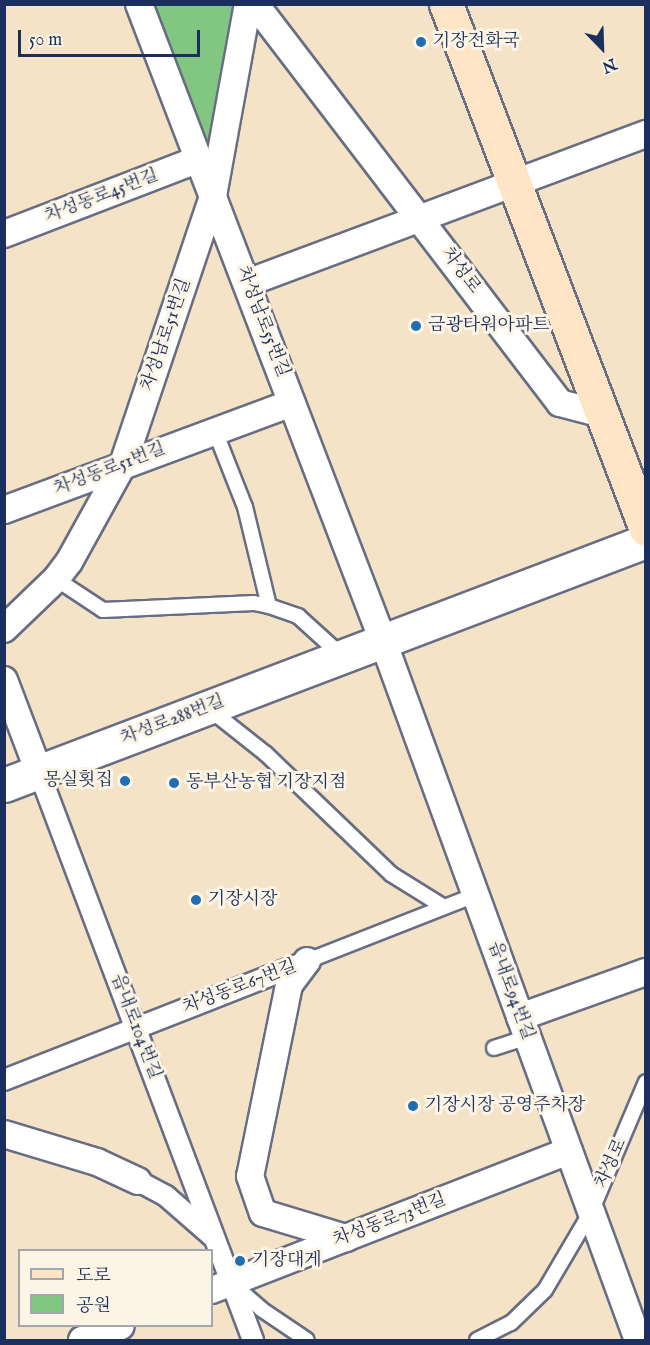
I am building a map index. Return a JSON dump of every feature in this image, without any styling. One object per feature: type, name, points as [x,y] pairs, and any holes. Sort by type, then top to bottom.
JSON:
[{"type":"main road","points":[[446,4],[645,529]]},
{"type":"street","name":"차성남로55번길","points":[[139,4],[383,641]]},
{"type":"street","name":"차성남로51번길","points":[[4,629],[56,579],[69,562],[123,464],[213,196],[248,4]]},
{"type":"street","points":[[255,4],[420,219]]},
{"type":"street","points":[[247,283],[645,134]]},
{"type":"street","name":"차성동로45번길","points":[[4,234],[199,159]]},
{"type":"street","name":"차성로","points":[[420,219],[560,403],[602,414]]},
{"type":"street","name":"차성동로51번길","points":[[4,510],[292,403]]},
{"type":"street","name":"차성로288번길","points":[[4,785],[645,541]]},
{"type":"street","name":"읍내로94번길","points":[[383,641],[638,1341]]},
{"type":"street","points":[[4,680],[39,772]]},
{"type":"street","name":"읍내로104번길","points":[[39,772],[215,1238],[221,1286],[253,1341]]},
{"type":"street","points":[[307,961],[290,985],[250,1176],[263,1213],[346,1238]]},
{"type":"street","name":"차성동로67번길","points":[[4,1080],[307,961]]},
{"type":"street","points":[[523,1027],[645,972]]},
{"type":"street","points":[[4,1134],[97,1162],[138,1181],[166,1196],[215,1238]]},
{"type":"street","name":"차성동로73번길","points":[[221,1286],[569,1151]]},
{"type":"street","points":[[82,1341],[118,1327]]},
{"type":"lane","points":[[215,431],[245,507],[269,606]]},
{"type":"lane","points":[[56,579],[104,610],[254,603],[269,606],[298,616],[342,657]]},
{"type":"lane","points":[[207,708],[266,754],[391,874],[444,907]]},
{"type":"lane","name":"차성동로67번길","points":[[307,961],[345,939],[475,895]]},
{"type":"lane","points":[[494,1048],[523,1027]]},
{"type":"lane","name":"차성로","points":[[591,1212],[645,1082]]},
{"type":"lane","points":[[477,1341],[511,1323],[545,1290],[591,1212]]},
{"type":"lane","name":"읍내로104번길","points":[[221,1286],[261,1309],[307,1341]]},
{"type":"green space","points":[[150,5],[237,5],[211,151],[206,153]]},
{"type":"place","name":"기장전화국","points":[[421,42]]},
{"type":"place","name":"금광타워아파트","points":[[416,326]]},
{"type":"place","name":"몽실횟집","points":[[125,781]]},
{"type":"place","name":"동부산농협 기장지점","points":[[174,783]]},
{"type":"place","name":"기장시장","points":[[196,900]]},
{"type":"place","name":"기장시장 공영주차장","points":[[413,1106]]},
{"type":"place","name":"기장대게","points":[[240,1261]]}]
